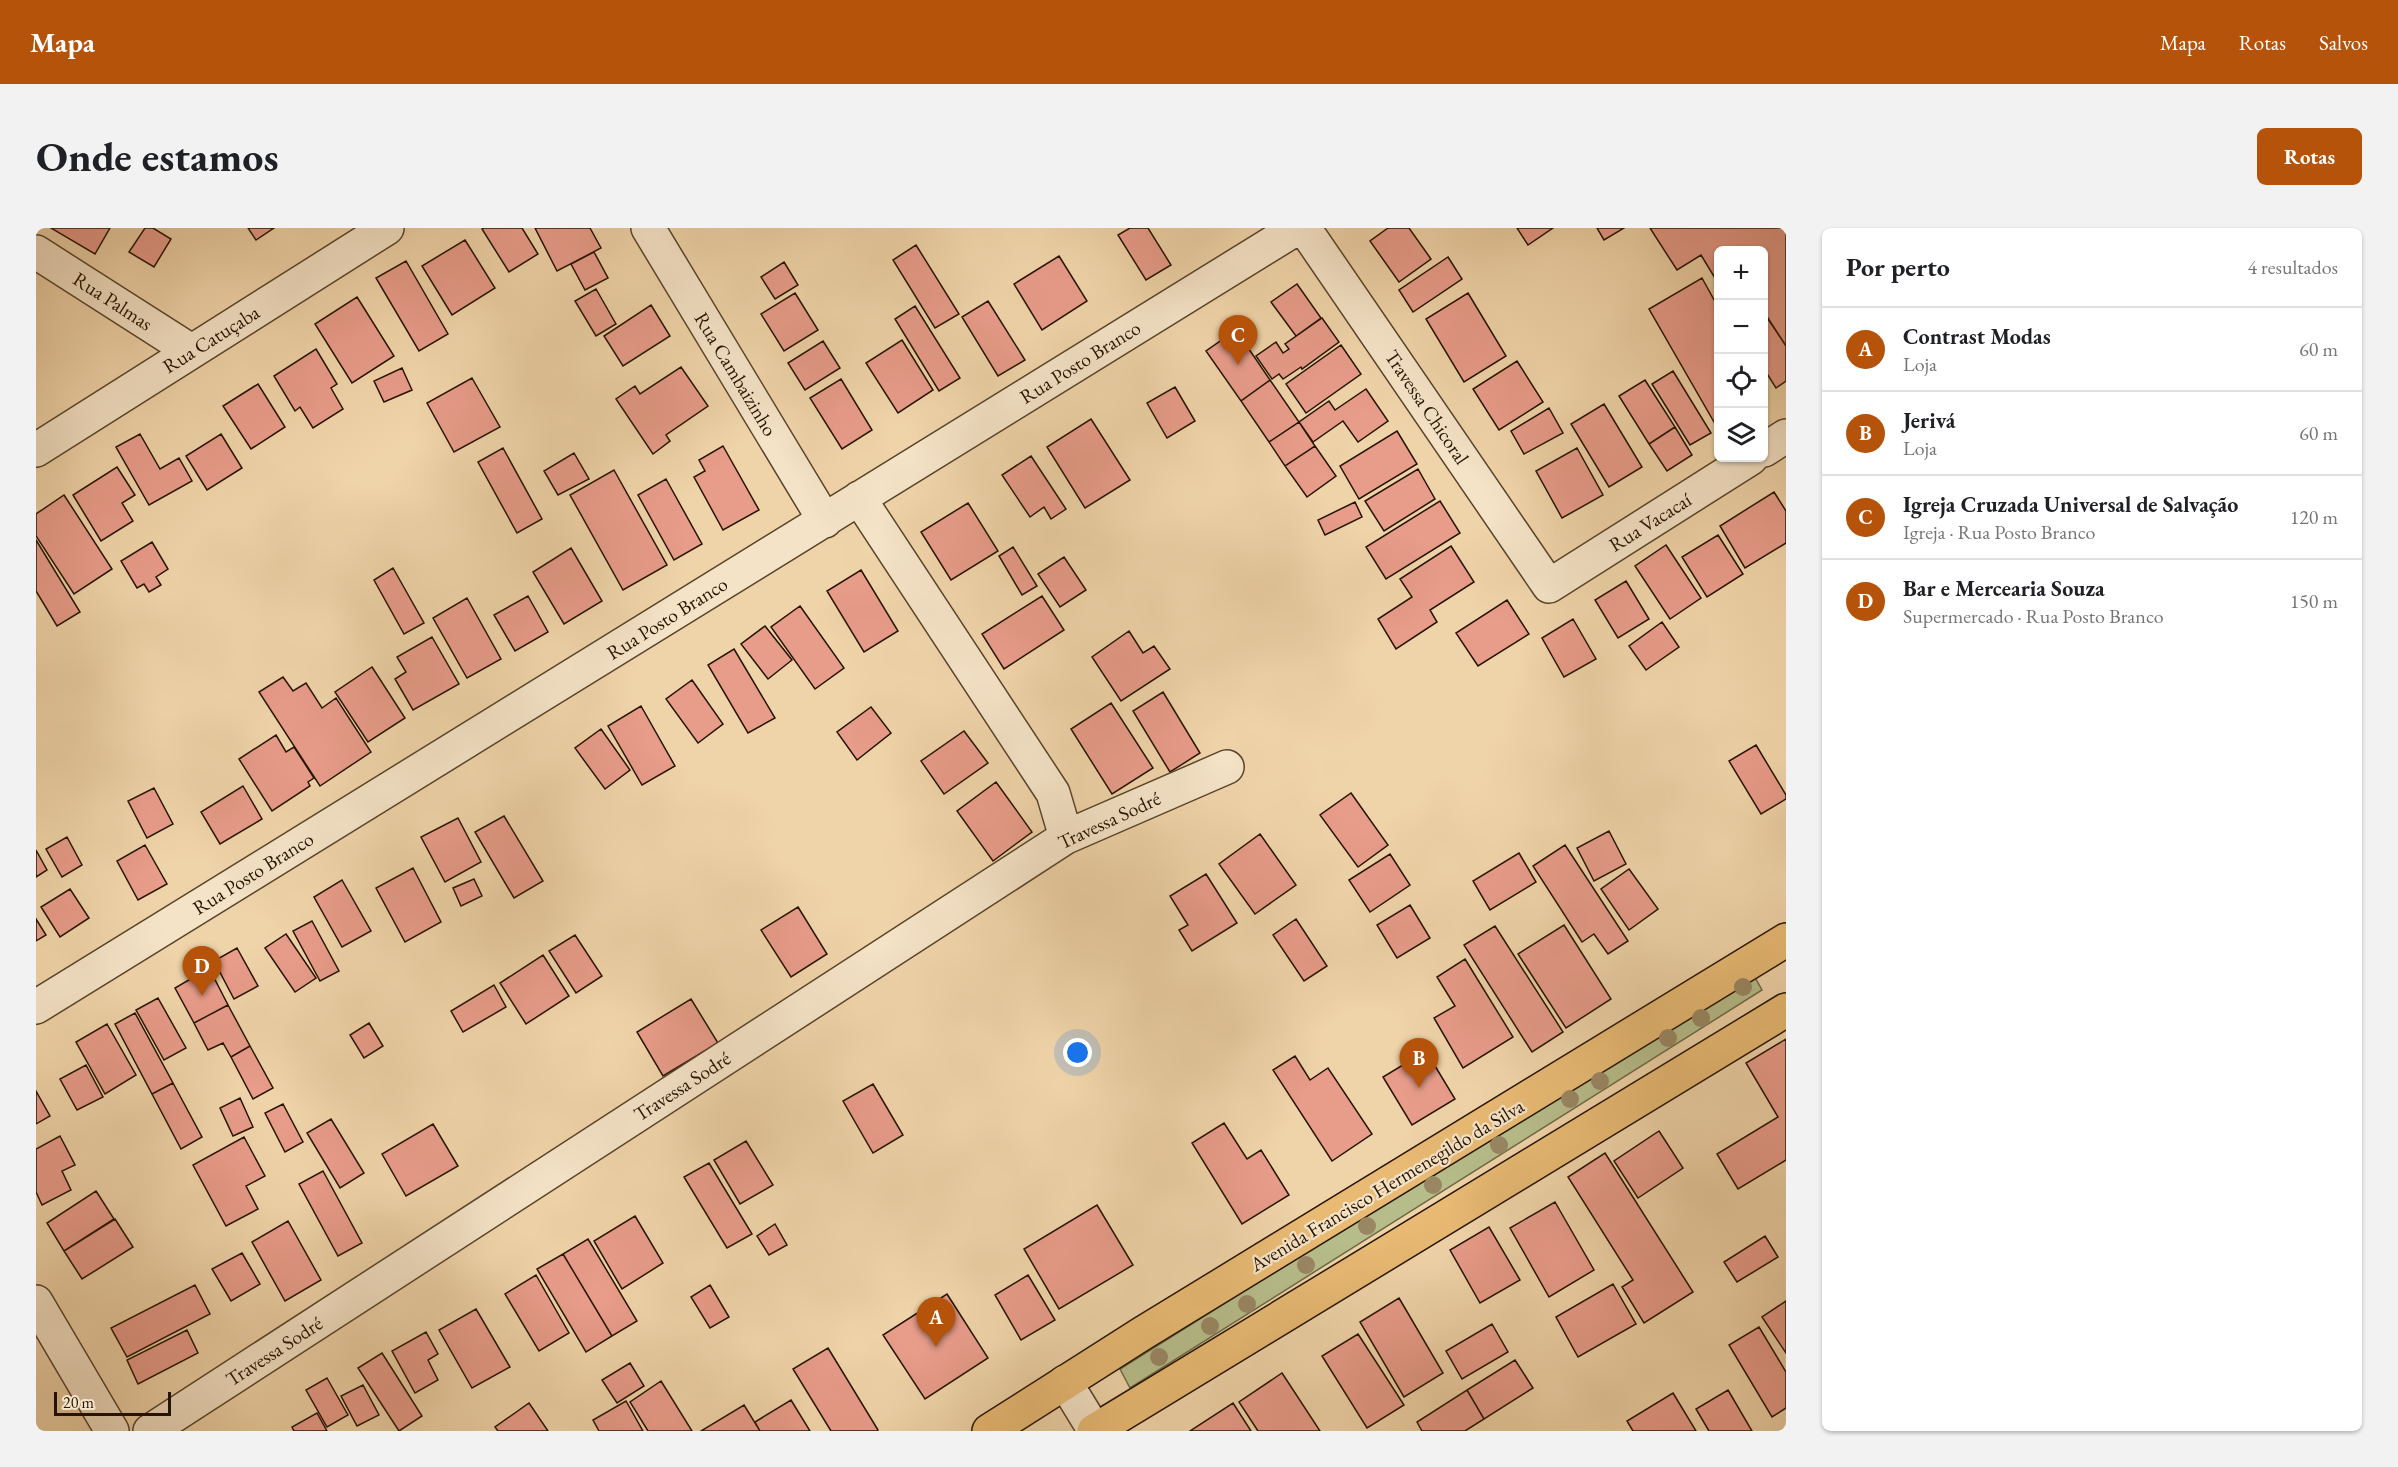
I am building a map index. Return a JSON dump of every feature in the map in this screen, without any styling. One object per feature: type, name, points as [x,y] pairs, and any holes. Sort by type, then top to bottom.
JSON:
[{"type":"main road","name":"Avenida Francisco Hermenegildo da Silva","points":[[989,1431],[1065,1382],[1785,944]]},
{"type":"main road","points":[[1094,1431],[1786,1010]]},
{"type":"street","name":"Rua Catuçaba","points":[[36,450],[387,228]]},
{"type":"street","name":"Rua Cambaizinho","points":[[648,228],[825,521]]},
{"type":"street","name":"Rua Posto Branco","points":[[36,1007],[1297,228]]},
{"type":"street","name":"Travessa Chicoral","points":[[1304,228],[1549,586]]},
{"type":"street","name":"Rua Palmas","points":[[36,252],[191,351]]},
{"type":"street","points":[[1768,447],[1786,436]]},
{"type":"street","name":"Rua Vacacaí","points":[[1549,586],[1745,462]]},
{"type":"street","points":[[859,498],[1053,793],[1066,837]]},
{"type":"street","name":"Travessa Sodré","points":[[150,1431],[1066,837],[1227,767]]},
{"type":"street","points":[[36,1302],[112,1431]]},
{"type":"street","points":[[1065,1382],[1094,1431]]},
{"type":"green space","points":[[1752,972],[1762,990],[1130,1388],[1120,1369]]},
{"type":"building","points":[[51,228],[110,228],[95,254]]},
{"type":"building","points":[[145,228],[153,228],[171,239],[154,267],[129,252]]},
{"type":"building","points":[[248,228],[274,228],[256,240]]},
{"type":"building","points":[[522,228],[538,254],[509,272],[482,229]]},
{"type":"building","points":[[535,228],[590,228],[601,248],[557,271]]},
{"type":"building","points":[[1130,228],[1148,228],[1171,265],[1146,280],[1118,235]]},
{"type":"building","points":[[1388,228],[1409,228],[1431,259],[1399,282],[1370,241]]},
{"type":"building","points":[[1517,228],[1553,228],[1528,245]]},
{"type":"building","points":[[1597,228],[1624,228],[1604,240]]},
{"type":"building","points":[[1650,228],[1786,228],[1786,346],[1768,318],[1768,246],[1714,246],[1714,276],[1701,255],[1677,270]]},
{"type":"building","points":[[465,240],[495,288],[452,315],[422,266]]},
{"type":"building","points":[[916,245],[959,314],[935,328],[893,260]]},
{"type":"building","points":[[594,252],[608,278],[585,290],[571,264]]},
{"type":"building","points":[[1059,256],[1087,301],[1042,330],[1014,284]]},
{"type":"building","points":[[1448,257],[1462,279],[1413,312],[1399,290]]},
{"type":"building","points":[[406,261],[448,334],[419,351],[376,278]]},
{"type":"building","points":[[784,262],[798,285],[775,299],[761,277]]},
{"type":"building","points":[[1702,278],[1714,300],[1714,422],[1649,309]]},
{"type":"building","points":[[1297,284],[1321,318],[1296,336],[1271,302]]},
{"type":"building","points":[[596,289],[616,324],[596,336],[575,301]]},
{"type":"building","points":[[795,293],[818,330],[784,351],[761,314]]},
{"type":"building","points":[[1468,293],[1506,356],[1464,382],[1426,319]]},
{"type":"building","points":[[357,297],[394,356],[352,383],[315,324]]},
{"type":"building","points":[[988,301],[1025,360],[998,376],[962,317]]},
{"type":"building","points":[[651,305],[670,336],[623,366],[604,336]]},
{"type":"building","points":[[915,306],[960,378],[939,391],[895,319]]},
{"type":"building","points":[[1322,318],[1339,342],[1302,369],[1301,367],[1283,379],[1279,374],[1272,379],[1256,356],[1276,342],[1283,353],[1289,349],[1285,344]]},
{"type":"building","points":[[1768,319],[1786,346],[1786,381],[1776,388],[1768,375]]},
{"type":"building","points":[[1236,330],[1270,380],[1241,401],[1206,351]]},
{"type":"building","points":[[902,340],[933,390],[898,413],[866,363]]},
{"type":"building","points":[[823,341],[840,368],[805,390],[788,363]]},
{"type":"building","points":[[1341,345],[1361,374],[1306,413],[1286,384]]},
{"type":"building","points":[[316,349],[337,384],[331,388],[343,409],[313,428],[300,407],[295,411],[274,376]]},
{"type":"building","points":[[1517,361],[1543,402],[1499,430],[1473,389]]},
{"type":"building","points":[[681,367],[708,406],[666,435],[670,441],[653,454],[616,399],[635,386],[640,394]]},
{"type":"building","points":[[402,368],[412,390],[384,402],[374,381]]},
{"type":"building","points":[[1673,371],[1711,433],[1690,445],[1652,384]]},
{"type":"building","points":[[472,378],[500,427],[454,452],[427,403]]},
{"type":"building","points":[[841,379],[872,430],[842,449],[810,398]]},
{"type":"building","points":[[1270,380],[1299,422],[1269,442],[1241,401]]},
{"type":"building","points":[[1645,380],[1675,427],[1649,444],[1619,396]]},
{"type":"building","points":[[258,384],[285,427],[251,449],[223,406]]},
{"type":"building","points":[[1175,387],[1195,421],[1167,438],[1147,403]]},
{"type":"building","points":[[1366,389],[1388,421],[1358,442],[1343,421],[1313,442],[1299,422],[1329,401],[1335,410]]},
{"type":"building","points":[[1604,404],[1642,467],[1609,487],[1571,424]]},
{"type":"building","points":[[1549,408],[1563,433],[1524,454],[1511,431]]},
{"type":"building","points":[[1091,419],[1130,480],[1085,508],[1047,447]]},
{"type":"building","points":[[1299,422],[1315,446],[1285,466],[1269,442]]},
{"type":"building","points":[[1675,427],[1692,455],[1667,471],[1649,444]]},
{"type":"building","points":[[1397,431],[1417,464],[1359,499],[1340,466]]},
{"type":"building","points":[[140,434],[160,469],[179,458],[192,481],[149,505],[116,447]]},
{"type":"building","points":[[221,434],[242,468],[207,490],[186,456]]},
{"type":"building","points":[[723,446],[759,510],[723,530],[694,477],[705,471],[699,460]]},
{"type":"building","points":[[1315,446],[1336,476],[1307,497],[1285,466]]},
{"type":"building","points":[[503,448],[542,519],[517,533],[478,462]]},
{"type":"building","points":[[1577,448],[1603,495],[1562,518],[1536,471]]},
{"type":"building","points":[[574,453],[589,479],[558,495],[544,471]]},
{"type":"building","points":[[1031,456],[1066,509],[1051,519],[1044,507],[1030,517],[1002,475]]},
{"type":"building","points":[[117,467],[135,495],[122,503],[133,521],[101,541],[73,495]]},
{"type":"building","points":[[1418,469],[1435,499],[1384,531],[1365,501]]},
{"type":"building","points":[[614,470],[667,565],[623,590],[570,495]]},
{"type":"building","points":[[666,479],[702,544],[674,560],[638,495]]},
{"type":"building","points":[[1774,492],[1786,511],[1786,543],[1745,568],[1720,526]]},
{"type":"building","points":[[64,495],[112,569],[74,594],[36,536],[36,514]]},
{"type":"building","points":[[1440,501],[1460,533],[1386,579],[1366,547]]},
{"type":"building","points":[[1355,502],[1362,517],[1325,535],[1318,520]]},
{"type":"building","points":[[968,503],[998,551],[951,580],[921,532]]},
{"type":"building","points":[[1718,535],[1743,574],[1707,597],[1682,557]]},
{"type":"building","points":[[36,540],[80,612],[57,626],[36,591]]},
{"type":"building","points":[[152,542],[168,569],[156,577],[161,585],[149,592],[144,584],[137,588],[121,561]]},
{"type":"building","points":[[1666,545],[1701,598],[1670,619],[1635,566]]},
{"type":"building","points":[[1451,546],[1474,582],[1430,610],[1437,622],[1396,649],[1378,619],[1412,597],[1400,579]]},
{"type":"building","points":[[1013,547],[1037,586],[1022,595],[999,556]]},
{"type":"building","points":[[571,548],[602,601],[564,624],[533,572]]},
{"type":"building","points":[[1064,557],[1086,590],[1060,607],[1038,574]]},
{"type":"building","points":[[393,568],[424,623],[404,634],[374,580]]},
{"type":"building","points":[[861,570],[898,631],[864,652],[827,591]]},
{"type":"building","points":[[1626,581],[1649,619],[1618,638],[1595,600]]},
{"type":"building","points":[[528,596],[548,632],[515,651],[494,615]]},
{"type":"building","points":[[1042,596],[1064,630],[1004,669],[982,634]]},
{"type":"building","points":[[467,598],[501,659],[467,678],[433,618]]},
{"type":"building","points":[[1507,600],[1529,634],[1478,666],[1456,633]]},
{"type":"building","points":[[800,606],[844,668],[815,689],[771,627]]},
{"type":"building","points":[[1573,619],[1596,659],[1564,677],[1542,638]]},
{"type":"building","points":[[1662,622],[1679,647],[1646,670],[1629,646]]},
{"type":"building","points":[[765,626],[792,660],[768,679],[741,644]]},
{"type":"building","points":[[1129,631],[1143,653],[1154,646],[1170,669],[1121,701],[1092,657]]},
{"type":"building","points":[[432,637],[459,684],[413,710],[395,679],[406,672],[397,657]]},
{"type":"building","points":[[734,649],[775,718],[748,733],[708,665]]},
{"type":"building","points":[[372,667],[405,718],[368,742],[335,692]]},
{"type":"building","points":[[283,677],[293,691],[306,683],[322,708],[336,698],[371,752],[320,786],[259,692]]},
{"type":"building","points":[[692,680],[723,724],[698,743],[666,699]]},
{"type":"building","points":[[1163,692],[1200,753],[1170,772],[1133,711]]},
{"type":"building","points":[[1111,703],[1153,768],[1112,794],[1071,729]]},
{"type":"building","points":[[641,706],[675,766],[642,785],[608,726]]},
{"type":"building","points":[[871,707],[891,733],[857,760],[837,732]]},
{"type":"building","points":[[601,729],[630,770],[605,789],[575,748]]},
{"type":"building","points":[[964,731],[988,763],[944,794],[921,761]]},
{"type":"building","points":[[276,735],[286,752],[294,747],[314,778],[308,782],[310,786],[272,811],[239,759]]},
{"type":"building","points":[[1756,745],[1786,795],[1786,799],[1761,814],[1729,761]]},
{"type":"building","points":[[996,782],[1032,832],[993,861],[957,811]]},
{"type":"building","points":[[243,786],[262,819],[220,844],[201,812]]},
{"type":"building","points":[[154,788],[173,824],[147,838],[128,801]]},
{"type":"building","points":[[1351,793],[1388,845],[1358,867],[1320,815]]},
{"type":"building","points":[[504,816],[543,881],[514,898],[475,832]]},
{"type":"building","points":[[458,818],[481,862],[445,882],[421,837]]},
{"type":"building","points":[[1609,831],[1626,864],[1594,881],[1577,848]]},
{"type":"building","points":[[1260,834],[1296,885],[1255,914],[1219,864]]},
{"type":"building","points":[[67,837],[82,865],[62,877],[46,849]]},
{"type":"building","points":[[145,845],[167,884],[138,900],[117,861]]},
{"type":"building","points":[[1565,845],[1628,941],[1608,954],[1594,934],[1582,942],[1533,866]]},
{"type":"building","points":[[36,850],[47,870],[36,877]]},
{"type":"building","points":[[1519,853],[1536,882],[1490,910],[1473,881]]},
{"type":"building","points":[[1390,854],[1410,885],[1370,912],[1349,880]]},
{"type":"building","points":[[413,868],[441,922],[405,942],[376,888]]},
{"type":"building","points":[[1629,869],[1658,909],[1629,930],[1601,889]]},
{"type":"building","points":[[1206,874],[1237,923],[1192,951],[1179,930],[1188,925],[1170,896]]},
{"type":"building","points":[[474,879],[482,896],[461,906],[453,888]]},
{"type":"building","points":[[342,880],[371,931],[342,947],[314,897]]},
{"type":"building","points":[[70,889],[89,918],[60,937],[41,907]]},
{"type":"building","points":[[1410,905],[1430,938],[1397,958],[1377,925]]},
{"type":"building","points":[[798,907],[827,954],[791,977],[761,930]]},
{"type":"building","points":[[36,919],[46,935],[36,941]]},
{"type":"building","points":[[1296,919],[1327,966],[1304,981],[1273,935]]},
{"type":"building","points":[[312,921],[339,971],[320,981],[293,931]]},
{"type":"building","points":[[1564,925],[1611,999],[1566,1028],[1518,954]]},
{"type":"building","points":[[1495,926],[1563,1032],[1532,1052],[1464,945]]},
{"type":"building","points":[[286,934],[316,978],[295,992],[265,948]]},
{"type":"building","points":[[575,935],[602,976],[576,993],[549,951]]},
{"type":"building","points":[[237,948],[258,986],[234,999],[214,961]]},
{"type":"building","points":[[543,955],[569,996],[526,1024],[500,983]]},
{"type":"building","points":[[1465,959],[1513,1037],[1463,1068],[1434,1018],[1455,1006],[1437,977]]},
{"type":"building","points":[[209,968],[228,1005],[194,1023],[175,988]]},
{"type":"building","points":[[494,985],[506,1007],[463,1032],[451,1011]]},
{"type":"building","points":[[158,998],[186,1048],[164,1060],[136,1010]]},
{"type":"building","points":[[691,999],[718,1043],[663,1076],[637,1032]]},
{"type":"building","points":[[228,1005],[250,1046],[231,1057],[223,1043],[208,1050],[194,1023]]},
{"type":"building","points":[[135,1013],[173,1083],[152,1094],[115,1024]]},
{"type":"building","points":[[369,1023],[383,1046],[364,1058],[350,1035]]},
{"type":"building","points":[[107,1024],[136,1075],[105,1094],[76,1042]]},
{"type":"building","points":[[1786,1039],[1786,1160],[1738,1189],[1717,1154],[1778,1117],[1746,1063]]},
{"type":"building","points":[[250,1046],[273,1088],[253,1099],[231,1057]]},
{"type":"building","points":[[1426,1051],[1455,1099],[1412,1125],[1383,1077]]},
{"type":"building","points":[[1295,1056],[1310,1080],[1328,1068],[1372,1134],[1332,1161],[1273,1070]]},
{"type":"building","points":[[86,1065],[103,1097],[77,1110],[60,1079]]},
{"type":"building","points":[[173,1083],[202,1137],[181,1149],[152,1094]]},
{"type":"building","points":[[873,1084],[903,1135],[873,1153],[843,1101]]},
{"type":"building","points":[[36,1091],[50,1116],[36,1124]]},
{"type":"building","points":[[240,1098],[253,1127],[233,1136],[220,1108]]},
{"type":"building","points":[[283,1104],[303,1142],[285,1152],[265,1113]]},
{"type":"building","points":[[331,1119],[364,1173],[340,1188],[307,1133]]},
{"type":"building","points":[[1224,1123],[1247,1159],[1261,1150],[1289,1195],[1242,1224],[1192,1143]]},
{"type":"building","points":[[433,1124],[458,1166],[406,1196],[382,1154]]},
{"type":"building","points":[[1659,1131],[1683,1168],[1638,1198],[1614,1161]]},
{"type":"building","points":[[60,1136],[75,1165],[62,1171],[71,1190],[42,1205],[36,1192],[36,1149]]},
{"type":"building","points":[[244,1137],[265,1176],[246,1186],[258,1209],[226,1226],[193,1165]]},
{"type":"building","points":[[746,1141],[773,1185],[740,1204],[714,1160]]},
{"type":"building","points":[[1605,1153],[1693,1292],[1644,1323],[1622,1287],[1633,1280],[1568,1177]]},
{"type":"building","points":[[709,1163],[752,1234],[727,1248],[684,1177]]},
{"type":"building","points":[[323,1171],[362,1243],[338,1256],[299,1184]]},
{"type":"building","points":[[96,1191],[114,1219],[64,1251],[47,1223]]},
{"type":"building","points":[[1555,1202],[1594,1270],[1549,1297],[1510,1228]]},
{"type":"building","points":[[1097,1205],[1133,1265],[1059,1309],[1024,1249]]},
{"type":"building","points":[[635,1216],[663,1263],[622,1289],[594,1241]]},
{"type":"building","points":[[115,1219],[133,1247],[82,1279],[64,1251]]},
{"type":"building","points":[[288,1221],[321,1280],[285,1301],[252,1242]]},
{"type":"building","points":[[775,1224],[787,1245],[769,1255],[757,1236]]},
{"type":"building","points":[[1489,1227],[1520,1280],[1480,1303],[1450,1250]]},
{"type":"building","points":[[1765,1236],[1778,1257],[1737,1282],[1724,1262]]},
{"type":"building","points":[[588,1239],[637,1321],[612,1336],[563,1254]]},
{"type":"building","points":[[242,1253],[260,1284],[231,1301],[212,1269]]},
{"type":"building","points":[[563,1254],[612,1336],[586,1352],[537,1269]]},
{"type":"building","points":[[536,1275],[569,1333],[539,1351],[505,1294]]},
{"type":"building","points":[[1028,1275],[1055,1320],[1021,1340],[995,1295]]},
{"type":"building","points":[[1613,1284],[1636,1324],[1578,1357],[1556,1317]]},
{"type":"building","points":[[195,1285],[210,1314],[127,1357],[111,1328]]},
{"type":"building","points":[[710,1285],[729,1317],[710,1328],[691,1297]]},
{"type":"building","points":[[947,1294],[988,1358],[925,1399],[883,1335]]},
{"type":"building","points":[[1399,1298],[1443,1373],[1404,1397],[1360,1322]]},
{"type":"building","points":[[1786,1301],[1786,1353],[1762,1317]]},
{"type":"building","points":[[476,1309],[510,1367],[472,1388],[439,1330]]},
{"type":"building","points":[[1492,1324],[1508,1352],[1462,1379],[1446,1351]]},
{"type":"building","points":[[1759,1327],[1786,1372],[1786,1408],[1772,1417],[1729,1345]]},
{"type":"building","points":[[187,1330],[198,1353],[138,1384],[127,1360]]},
{"type":"building","points":[[426,1332],[438,1354],[428,1360],[438,1380],[415,1393],[392,1351]]},
{"type":"building","points":[[1358,1334],[1404,1405],[1367,1428],[1322,1356]]},
{"type":"building","points":[[828,1348],[877,1431],[831,1431],[793,1369]]},
{"type":"building","points":[[382,1353],[422,1416],[399,1431],[358,1368]]},
{"type":"building","points":[[1515,1360],[1533,1388],[1484,1419],[1467,1390]]},
{"type":"building","points":[[630,1363],[644,1386],[617,1403],[602,1380]]},
{"type":"building","points":[[1282,1373],[1320,1431],[1258,1431],[1239,1402]]},
{"type":"building","points":[[327,1378],[348,1415],[327,1427],[306,1390]]},
{"type":"building","points":[[661,1381],[692,1431],[648,1431],[630,1402]]},
{"type":"building","points":[[363,1385],[379,1415],[357,1426],[341,1396]]},
{"type":"building","points":[[1467,1390],[1484,1419],[1465,1431],[1422,1431],[1417,1422]]},
{"type":"building","points":[[1728,1390],[1752,1431],[1709,1431],[1696,1409]]},
{"type":"building","points":[[1673,1393],[1696,1431],[1633,1431],[1627,1421]]},
{"type":"building","points":[[791,1400],[810,1431],[760,1431],[755,1422]]},
{"type":"building","points":[[626,1401],[643,1431],[599,1431],[593,1420]]},
{"type":"building","points":[[529,1403],[548,1431],[498,1431],[495,1427]]},
{"type":"building","points":[[1233,1403],[1251,1431],[1190,1431]]},
{"type":"building","points":[[744,1405],[760,1431],[701,1431]]},
{"type":"building","points":[[317,1413],[327,1431],[294,1431],[292,1427]]},
{"type":"place","name":"Igreja Cruzada Universal de Salvação","points":[[1238,365]]},
{"type":"place","name":"Bar e Mercearia Souza","points":[[202,996]]},
{"type":"place","name":"Jerivá","points":[[1419,1088]]},
{"type":"place","name":"Contrast Modas","points":[[936,1347]]}]
